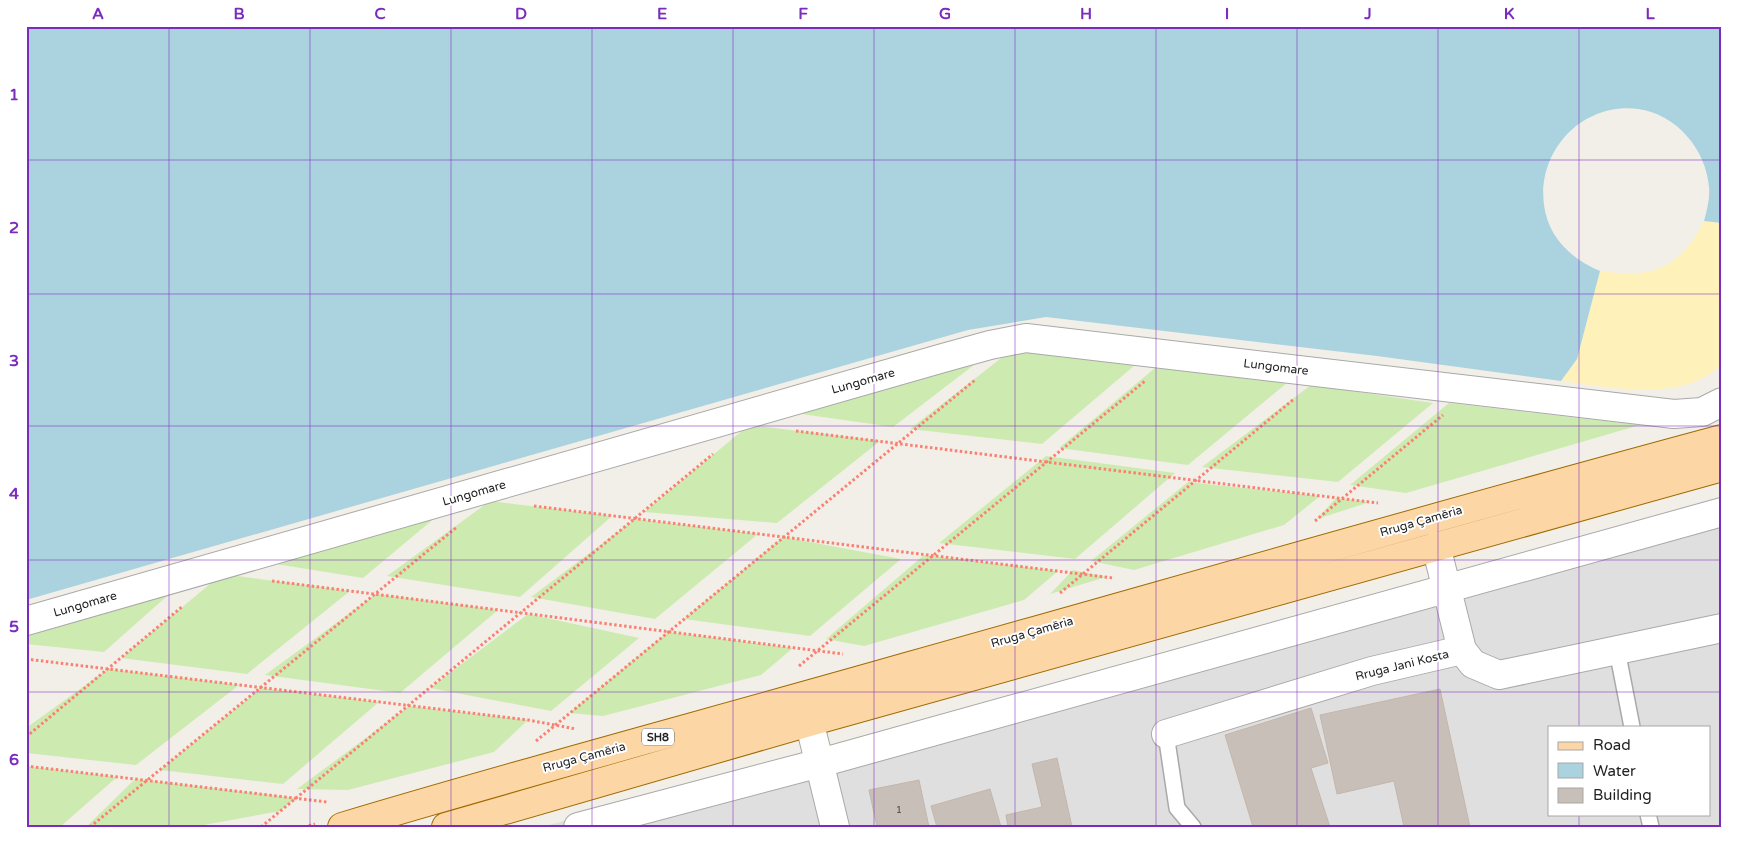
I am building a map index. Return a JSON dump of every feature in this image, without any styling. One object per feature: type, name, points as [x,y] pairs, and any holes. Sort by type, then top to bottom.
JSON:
[{"type":"main road","name":"Rruga Çamëria","points":[[338,815],[426,802],[512,776],[812,731],[1428,518],[1722,439]]},
{"type":"main road","name":"Rruga Çamëria","points":[[446,827],[812,731],[1436,546],[1722,467]]},
{"type":"street","name":"Lungomare","points":[[26,621],[990,345],[1026,338],[1674,414],[1702,412],[1722,402]]},
{"type":"street","points":[[578,827],[812,731],[1446,590],[1722,512]]},
{"type":"street","points":[[1436,546],[1462,650]]},
{"type":"street","name":"Rruga Jani Kosta","points":[[1166,734],[1372,671],[1462,650],[1473,664],[1499,675],[1722,628]]},
{"type":"street","points":[[812,731],[835,827]]},
{"type":"lane","points":[[1618,650],[1632,726]]},
{"type":"lane","points":[[1166,734],[1178,808],[1193,827]]},
{"type":"path","points":[[817,651],[1177,355]]},
{"type":"path","points":[[1053,599],[1325,373]]},
{"type":"path","points":[[528,747],[980,376]]},
{"type":"path","points":[[1310,525],[1472,390]]},
{"type":"path","points":[[786,430],[1387,504]]},
{"type":"path","points":[[261,827],[719,450]]},
{"type":"path","points":[[527,506],[1114,578]]},
{"type":"path","points":[[90,827],[459,526]]},
{"type":"path","points":[[271,580],[852,656]]},
{"type":"path","points":[[26,737],[186,604]]},
{"type":"path","points":[[26,659],[556,724],[584,731]]},
{"type":"path","points":[[26,766],[296,798],[338,815]]},
{"type":"shaded area","points":[[1722,496],[1722,827],[542,827],[884,734],[1721,500]]},
{"type":"green space","points":[[1004,342],[893,427],[766,409]]},
{"type":"green space","points":[[1018,345],[1141,360],[1042,444],[910,429]]},
{"type":"green space","points":[[1161,363],[1288,382],[1188,465],[1059,448]]},
{"type":"green space","points":[[1311,385],[1433,403],[1338,482],[1202,467]]},
{"type":"green space","points":[[1449,403],[1640,425],[1406,493],[1350,485]]},
{"type":"green space","points":[[749,425],[880,441],[777,523],[644,512]]},
{"type":"green space","points":[[1046,456],[1175,473],[1075,559],[939,543]]},
{"type":"green space","points":[[1188,482],[1320,496],[1284,525],[1134,570],[1091,561]]},
{"type":"green space","points":[[460,497],[363,578],[244,559]]},
{"type":"green space","points":[[1336,498],[1370,502],[1317,519]]},
{"type":"green space","points":[[490,501],[612,516],[520,597],[387,576]]},
{"type":"green space","points":[[635,519],[758,534],[655,619],[531,597]]},
{"type":"green space","points":[[783,537],[901,559],[810,636],[684,619]]},
{"type":"green space","points":[[924,555],[1058,571],[1024,600],[864,646],[826,639]]},
{"type":"green space","points":[[1073,570],[1106,577],[1050,594]]},
{"type":"green space","points":[[192,574],[104,652],[26,644],[26,621]]},
{"type":"green space","points":[[222,574],[350,591],[247,674],[121,658]]},
{"type":"green space","points":[[376,594],[498,610],[400,693],[265,675]]},
{"type":"green space","points":[[528,614],[639,638],[551,711],[430,688]]},
{"type":"green space","points":[[668,632],[793,648],[761,675],[603,716],[569,713]]},
{"type":"green space","points":[[108,669],[239,685],[136,765],[26,753],[26,728]]},
{"type":"green space","points":[[261,688],[379,702],[283,784],[160,770]]},
{"type":"green space","points":[[409,706],[528,720],[494,752],[348,790],[297,789]]},
{"type":"green space","points":[[26,766],[117,777],[60,827],[26,827]]},
{"type":"green space","points":[[135,779],[296,798],[280,811],[193,827],[86,827]]},
{"type":"sand","points":[[1704,221],[1722,223],[1722,364],[1706,376],[1687,384],[1666,389],[1623,389],[1561,381],[1577,359],[1600,271],[1634,273],[1662,267],[1674,260],[1685,250]]},
{"type":"water","points":[[26,26],[1722,26],[1722,223],[1704,221],[1709,196],[1707,173],[1695,147],[1676,126],[1652,112],[1638,109],[1618,109],[1599,113],[1582,122],[1567,134],[1556,149],[1548,166],[1544,185],[1546,217],[1556,237],[1580,260],[1600,271],[1577,359],[1561,381],[1377,356],[1046,317],[968,330],[26,600]]},
{"type":"building","points":[[1440,689],[1470,827],[1404,827],[1394,781],[1337,794],[1320,715]]},
{"type":"building","points":[[1311,708],[1328,763],[1311,768],[1330,827],[1253,827],[1225,735]]},
{"type":"building","points":[[1057,758],[1072,827],[1008,827],[1006,815],[1042,807],[1032,764]]},
{"type":"building","points":[[919,780],[929,827],[877,827],[869,790]]},
{"type":"building","points":[[990,789],[1001,827],[937,827],[931,806]]}]
